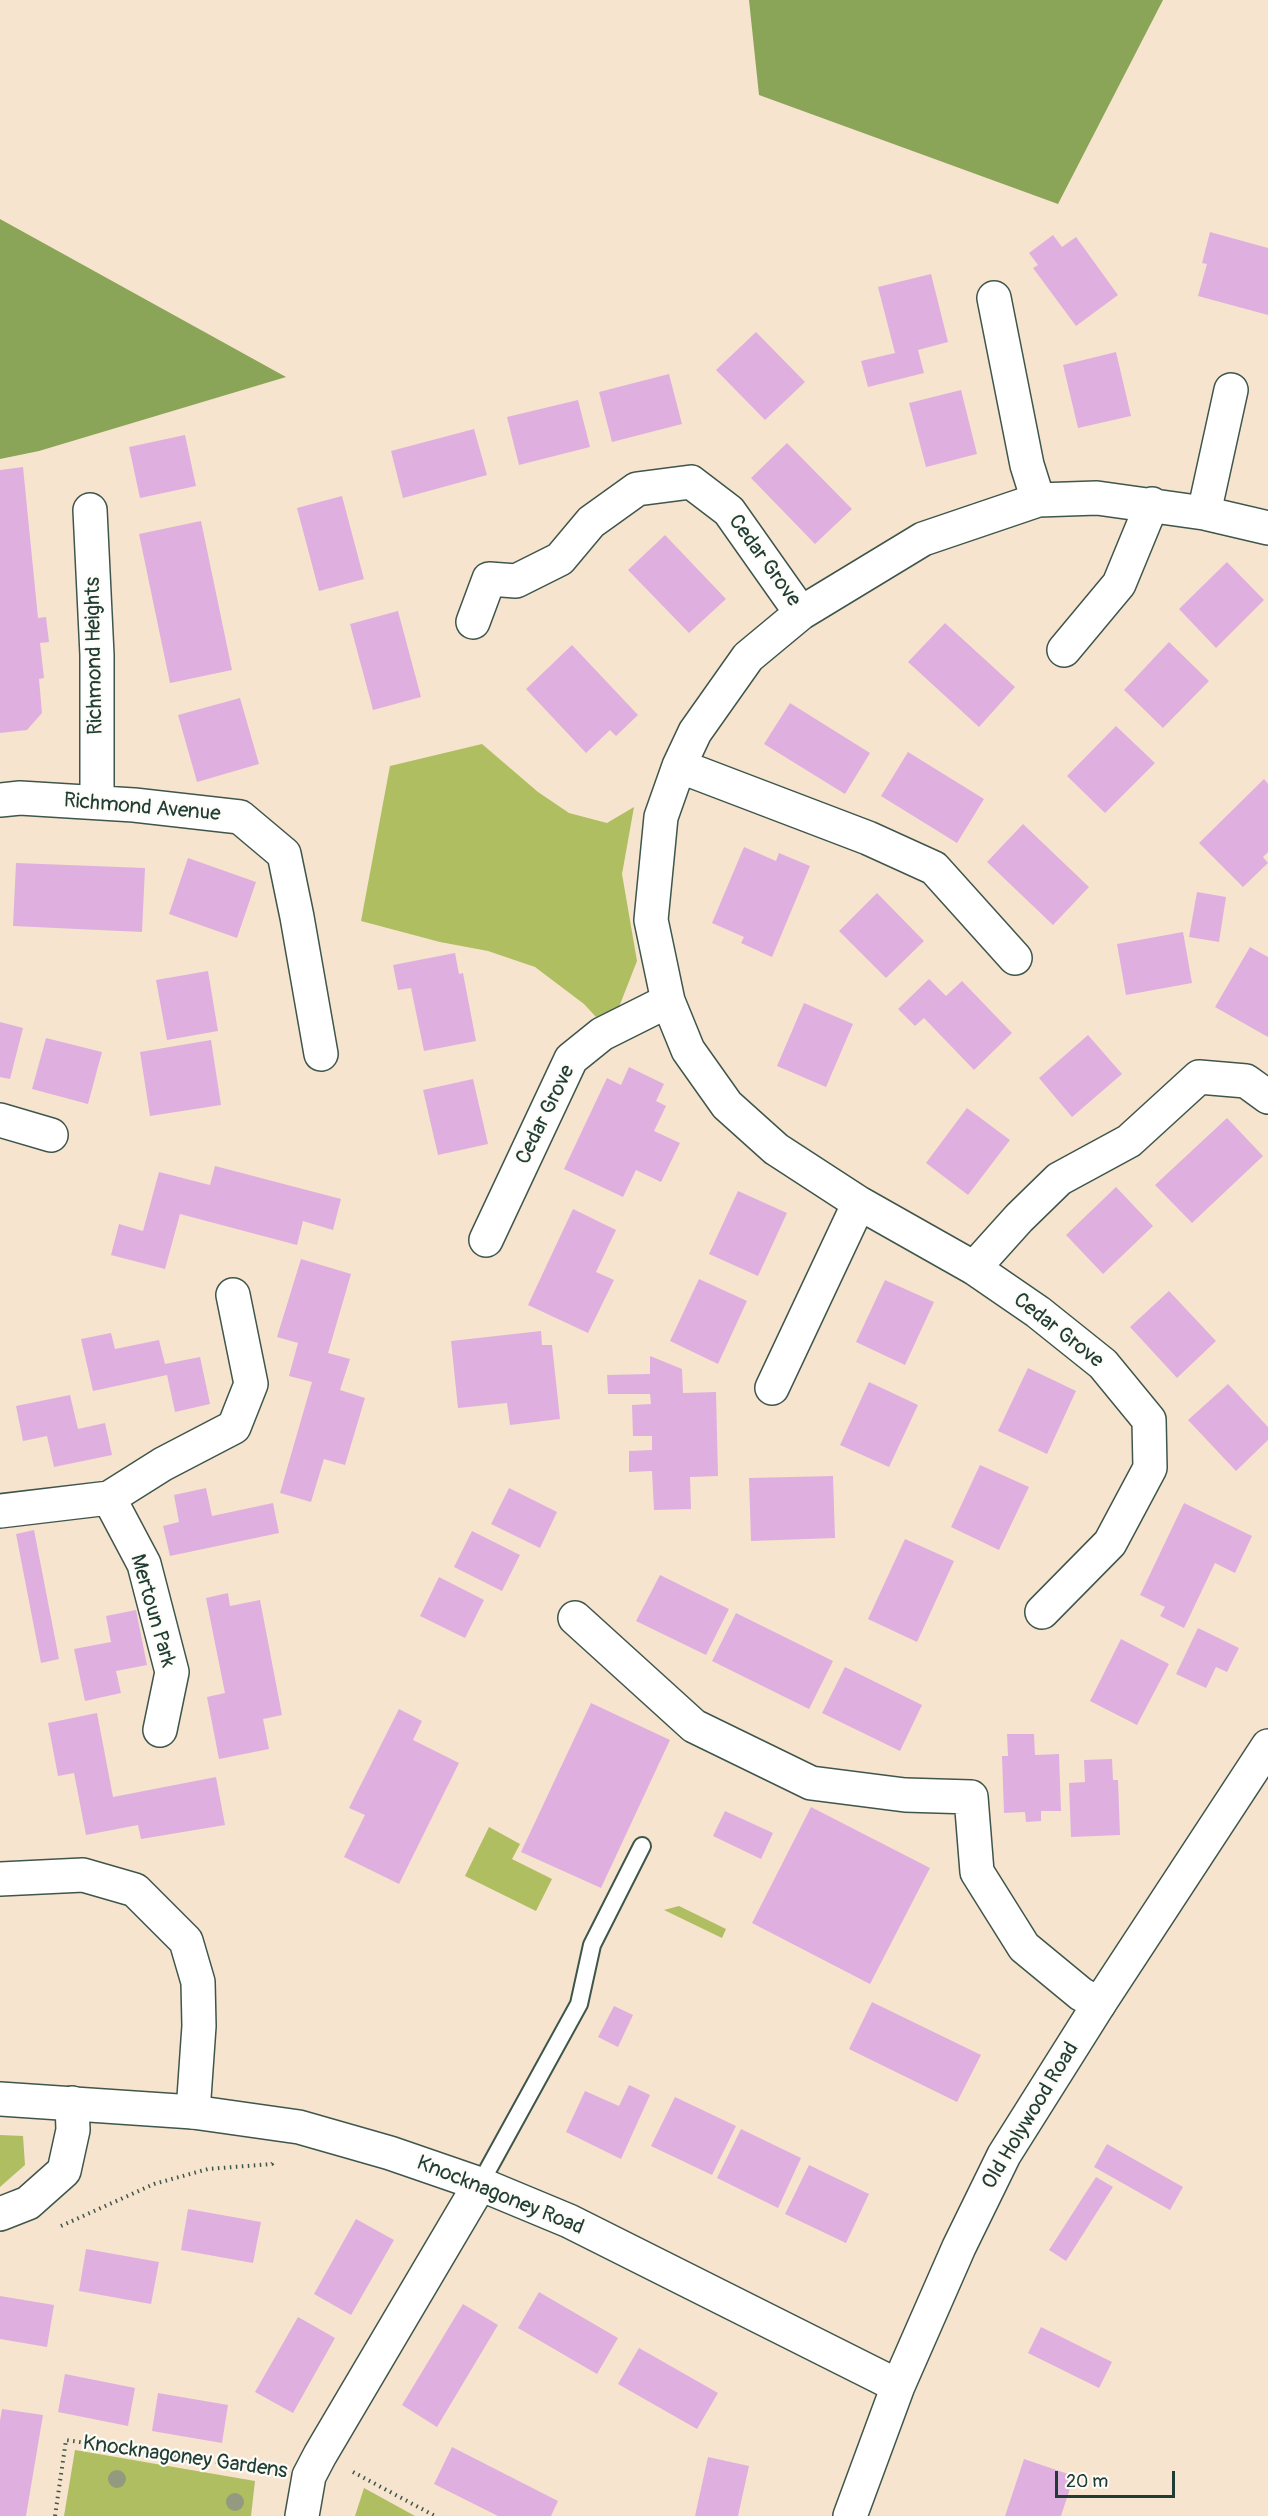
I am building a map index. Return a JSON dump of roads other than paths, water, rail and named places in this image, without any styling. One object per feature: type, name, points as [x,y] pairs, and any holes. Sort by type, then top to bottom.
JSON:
[{"type":"street","points":[[994,298],[1027,465],[1038,500]]},
{"type":"street","points":[[1204,513],[1231,390]]},
{"type":"street","name":"Cedar Grove","points":[[473,622],[489,579],[516,581],[560,559],[591,522],[637,489],[691,482],[729,511],[801,614]]},
{"type":"street","name":"Cedar Grove","points":[[1042,1612],[1110,1543],[1150,1468],[1149,1420],[1102,1364],[1038,1312],[974,1268],[859,1203],[776,1149],[727,1105],[688,1050],[668,1001],[651,921],[661,817],[679,766],[695,732],[748,657],[801,614],[923,539],[1038,500],[1097,498],[1204,513],[1268,528]]},
{"type":"street","points":[[1064,650],[1119,584],[1152,504]]},
{"type":"street","name":"Richmond Heights","points":[[90,510],[97,655],[97,802]]},
{"type":"street","points":[[679,766],[868,838],[934,868],[1015,958]]},
{"type":"street","name":"Richmond Avenue","points":[[0,800],[20,798],[97,802],[240,817],[284,854],[321,1054]]},
{"type":"street","name":"Cedar Grove","points":[[486,1240],[571,1059],[602,1034],[668,1001]]},
{"type":"street","points":[[974,1268],[1019,1218],[1059,1179],[1129,1141],[1199,1077],[1246,1081],[1268,1097]]},
{"type":"street","points":[[0,1120],[51,1135]]},
{"type":"street","points":[[772,1388],[859,1203]]},
{"type":"street","points":[[0,1511],[109,1498],[164,1464],[234,1427],[251,1384],[233,1295]]},
{"type":"street","name":"Mertoun Park","points":[[109,1498],[144,1564],[172,1672],[160,1730]]},
{"type":"street","points":[[575,1618],[694,1726],[811,1783],[905,1795],[971,1797],[977,1872],[1024,1947],[1081,1994],[1099,2004]]},
{"type":"street","name":"Old Holywood Road","points":[[850,2516],[898,2386],[959,2247],[1004,2155],[1099,2004],[1268,1746]]},
{"type":"street","points":[[0,1879],[83,1875],[135,1890],[186,1941],[198,1982],[199,2026],[193,2112]]},
{"type":"street","name":"Knocknagoney Road","points":[[0,2099],[193,2112],[299,2127],[390,2153],[480,2184],[569,2221],[898,2386]]},
{"type":"street","points":[[0,2214],[28,2204],[64,2171],[73,2130],[72,2103]]},
{"type":"street","name":"Knocknagoney Gardens","points":[[302,2516],[315,2465],[480,2184]]},
{"type":"lane","points":[[480,2184],[579,2004],[592,1945],[642,1846]]}]
